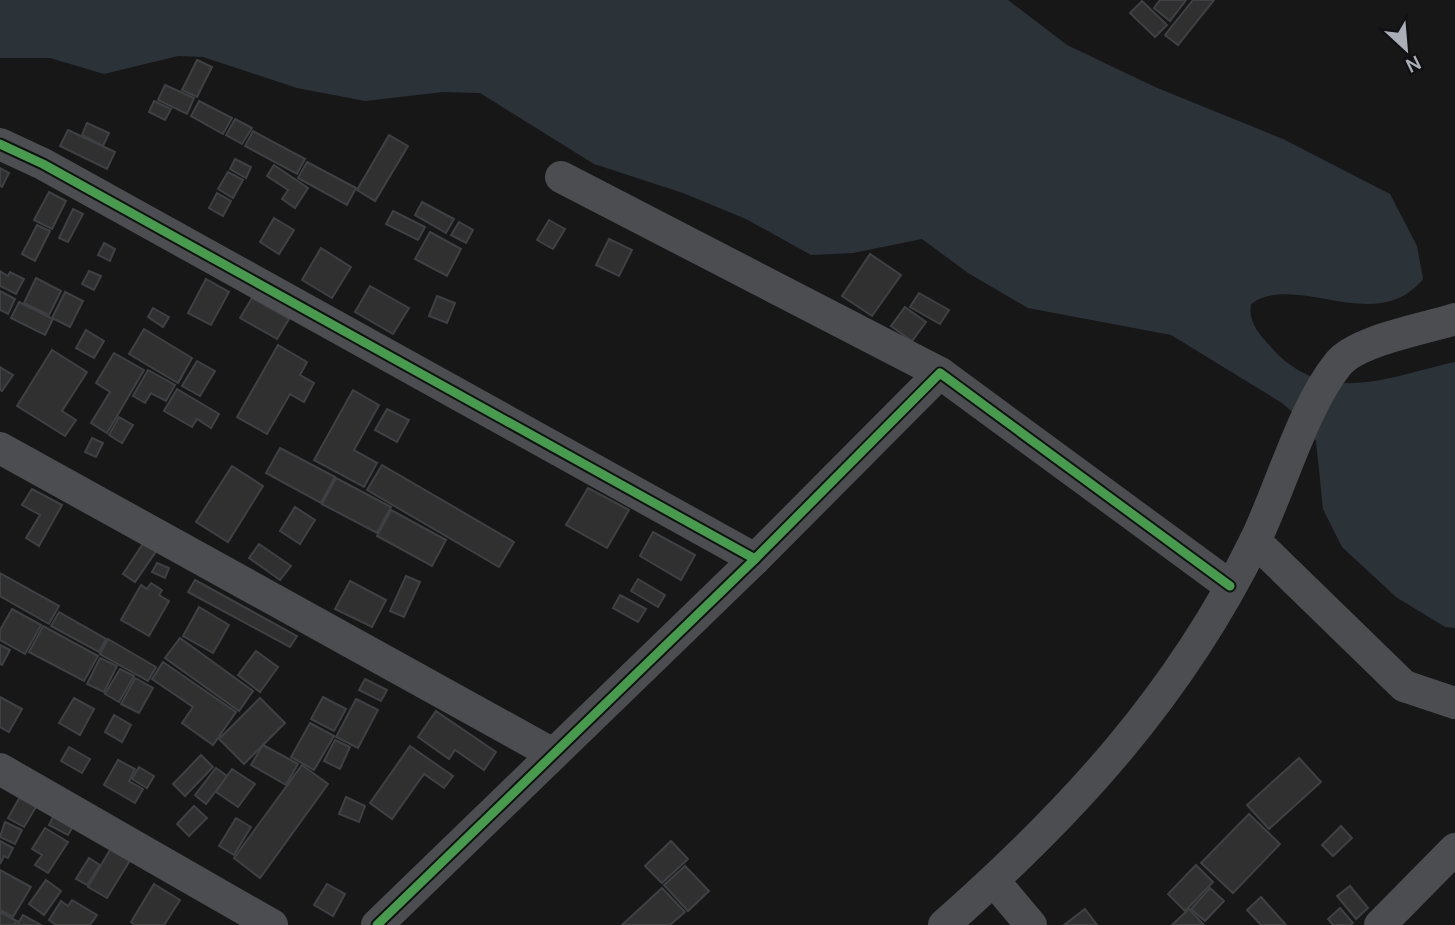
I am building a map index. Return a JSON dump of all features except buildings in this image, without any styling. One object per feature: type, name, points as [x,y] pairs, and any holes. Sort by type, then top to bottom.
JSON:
[{"type":"street","points":[[0,144],[43,164],[755,559]]},
{"type":"street","points":[[561,177],[940,373],[1230,586]]},
{"type":"street","points":[[944,925],[994,881],[1075,802],[1165,695],[1255,541],[1318,397],[1338,363],[1357,349],[1455,319]]},
{"type":"street","points":[[377,925],[755,559],[940,373]]},
{"type":"street","points":[[0,448],[553,754]]},
{"type":"street","points":[[1255,541],[1404,686],[1455,703]]},
{"type":"street","points":[[0,769],[272,925]]},
{"type":"street","points":[[1380,925],[1455,849]]},
{"type":"street","points":[[994,881],[1031,925]]},
{"type":"shaded area","points":[[0,0],[1008,0],[1067,45],[1155,87],[1283,139],[1390,194],[1417,246],[1423,279],[1404,295],[1383,303],[1360,304],[1291,294],[1270,296],[1251,304],[1250,310],[1255,326],[1270,346],[1291,365],[1312,377],[1357,383],[1455,362],[1455,628],[1445,627],[1396,597],[1342,547],[1323,509],[1316,441],[1300,419],[1282,403],[1171,335],[1028,308],[968,273],[922,239],[853,253],[811,255],[746,219],[683,193],[594,164],[480,93],[443,92],[365,101],[297,88],[203,57],[178,56],[104,74],[50,58],[0,58]]},
{"type":"cycle path","points":[[0,144],[43,164],[755,559]]},
{"type":"cycle path","points":[[377,925],[755,559],[940,373],[1230,586]]}]
